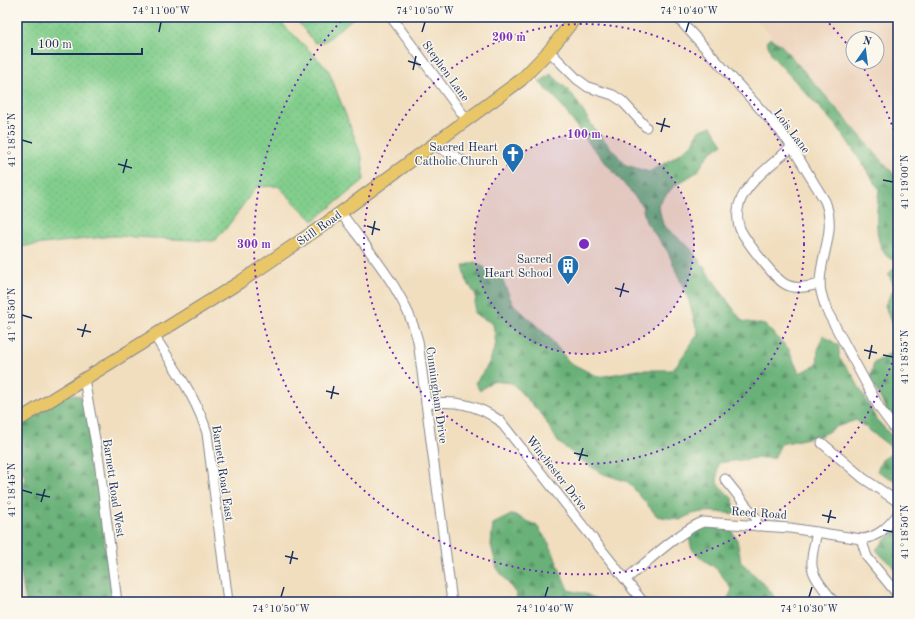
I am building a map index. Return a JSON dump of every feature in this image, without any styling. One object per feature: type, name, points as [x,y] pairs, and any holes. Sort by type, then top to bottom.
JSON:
[{"type":"main road","name":"Still Road","points":[[17,421],[279,257],[340,213],[521,80],[549,51],[576,17]]},
{"type":"street","name":"Stephen Lane","points":[[391,17],[467,120]]},
{"type":"street","name":"Lois Lane","points":[[677,17],[782,133],[792,146],[828,211],[830,228],[820,284]]},
{"type":"street","points":[[549,51],[577,79],[588,87],[613,95],[622,101],[646,127]]},
{"type":"street","points":[[434,145],[464,161]]},
{"type":"street","points":[[792,146],[752,183],[742,197],[739,205],[738,218],[740,229],[781,283],[789,286],[800,287],[820,284],[827,310],[880,409],[898,433]]},
{"type":"street","name":"Cunningham Drive","points":[[340,213],[390,281],[406,306],[413,323],[418,342],[452,602]]},
{"type":"street","name":"Barnett Road East","points":[[154,335],[202,417],[207,433],[228,602]]},
{"type":"street","name":"Barnett Road West","points":[[84,378],[99,461],[117,602]]},
{"type":"street","name":"Winchester Drive","points":[[426,404],[454,402],[471,405],[488,412],[500,421],[644,602]]},
{"type":"street","points":[[822,443],[863,478],[898,502]]},
{"type":"street","points":[[725,479],[756,518],[757,526]]},
{"type":"street","name":"Reed Road","points":[[626,579],[696,525],[711,522],[757,526],[817,532],[861,540],[868,539],[883,532],[898,514]]},
{"type":"street","points":[[817,532],[810,562],[811,569],[817,581],[834,602]]},
{"type":"street","points":[[861,540],[866,557],[898,595]]},
{"type":"shaded area","points":[[755,17],[898,17],[898,184]]},
{"type":"green space","points":[[17,17],[276,17],[328,69],[362,157],[364,180],[313,221],[278,186],[256,187],[225,230],[214,241],[112,236],[17,247]]},
{"type":"green space","points":[[294,17],[354,17],[326,41],[315,43]]},
{"type":"green space","points":[[770,38],[781,45],[898,179],[898,262],[889,258],[881,248],[877,232],[877,205],[879,189],[840,130],[772,56],[767,42]]},
{"type":"green space","points":[[551,74],[572,94],[595,130],[626,165],[649,172],[672,159],[693,144],[698,131],[711,126],[723,144],[709,154],[697,172],[674,186],[658,204],[663,225],[690,248],[742,321],[765,325],[788,348],[799,373],[817,365],[818,350],[823,335],[839,346],[839,358],[852,374],[876,419],[898,443],[898,480],[894,480],[877,471],[882,460],[891,454],[891,447],[856,420],[836,427],[822,435],[781,444],[774,458],[757,458],[718,463],[717,483],[733,499],[736,514],[701,512],[687,516],[680,520],[657,516],[628,482],[601,473],[558,442],[543,416],[512,383],[492,381],[480,391],[475,383],[488,365],[496,344],[493,324],[474,313],[476,295],[467,282],[463,266],[475,262],[502,278],[512,303],[549,337],[569,362],[598,377],[638,370],[673,370],[698,334],[689,301],[668,252],[646,222],[642,205],[587,141],[558,101],[539,82]]},
{"type":"green space","points":[[898,264],[898,413],[894,416],[888,413],[870,378],[874,363],[894,351],[893,329],[885,305],[895,287],[888,274]]},
{"type":"green space","points":[[69,394],[80,396],[86,406],[113,602],[26,602],[17,554],[17,512],[25,477],[17,464],[17,427]]},
{"type":"green space","points":[[513,514],[537,526],[550,545],[568,590],[586,594],[602,602],[516,602],[517,595],[497,568],[491,545],[493,524]]},
{"type":"green space","points":[[708,524],[730,528],[737,540],[741,562],[768,588],[778,602],[726,602],[732,590],[714,567],[695,553],[690,543],[690,535]]},
{"type":"green space","points":[[898,527],[898,572],[876,549]]},
{"type":"place","name":"Sacred Heart Catholic Church","points":[[513,174]]},
{"type":"place","name":"Sacred Heart School","points":[[568,286]]}]
